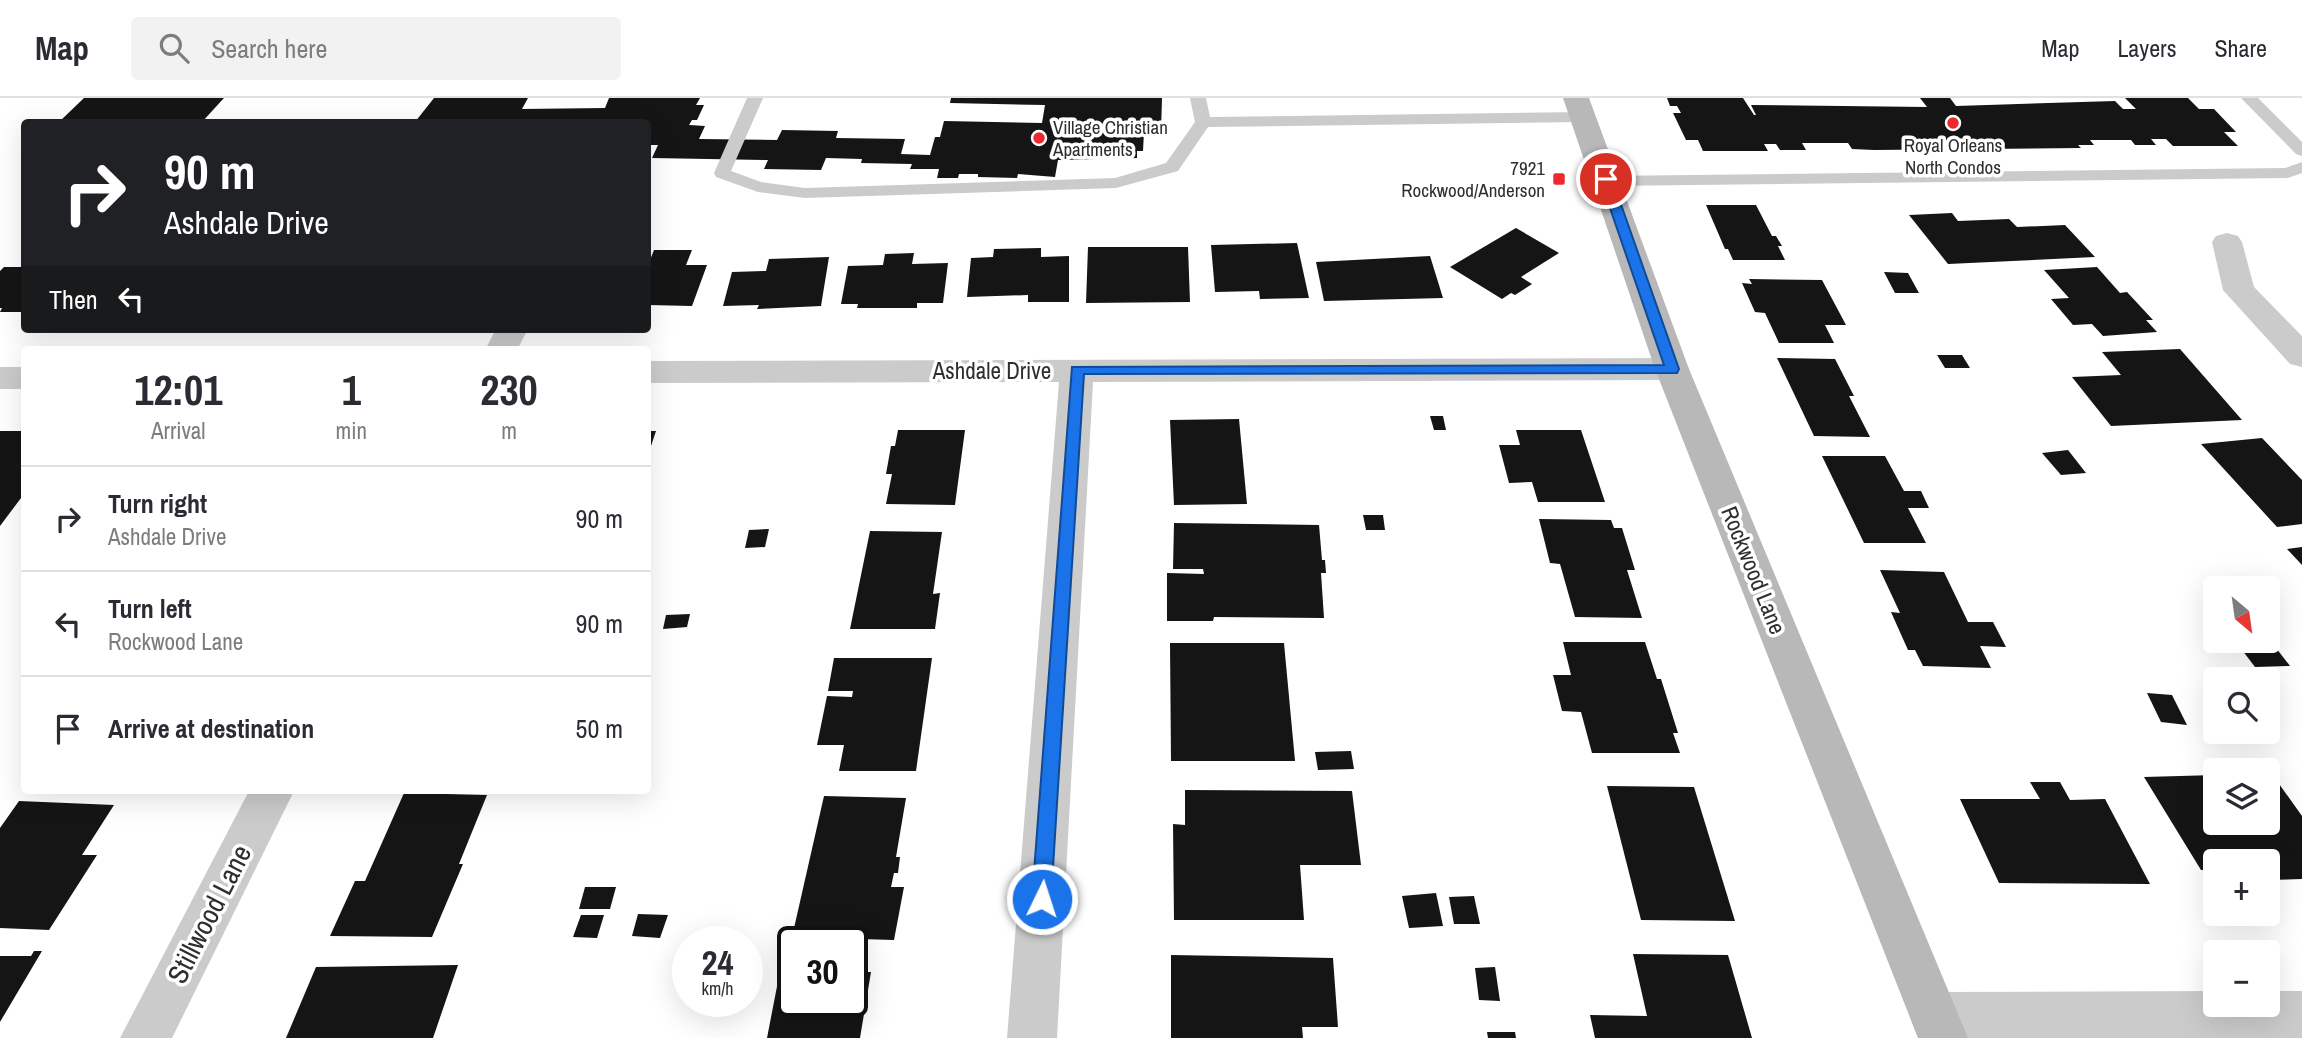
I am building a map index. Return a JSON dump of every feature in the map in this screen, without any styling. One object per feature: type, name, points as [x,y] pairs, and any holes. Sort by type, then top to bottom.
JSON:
[{"type":"street","name":"Rockwood Lane","points":[[1580,108],[1672,369],[1939,1028]]},
{"type":"street","points":[[2227,242],[2239,290],[2302,356]]},
{"type":"street","name":"Ashdale Drive","points":[[651,372],[1672,369]]},
{"type":"street","points":[[1032,1038],[1077,370]]},
{"type":"street","points":[[0,378],[21,378]]},
{"type":"street","name":"Stillwood Lane","points":[[145,1038],[270,794]]},
{"type":"street","points":[[1939,1028],[2302,1016]]},
{"type":"lane","points":[[755,98],[722,173],[758,187],[805,193],[1116,183],[1172,167],[1203,122],[1198,98]]},
{"type":"lane","points":[[2249,98],[2302,151]]},
{"type":"lane","points":[[1203,122],[1580,108]]},
{"type":"lane","points":[[1606,181],[2288,173],[2302,167]]},
{"type":"building","points":[[84,98],[224,98],[205,119],[62,119]]},
{"type":"building","name":"Village Christian Apartments","points":[[434,98],[528,98],[522,109],[605,108],[609,98],[700,98],[696,105],[704,105],[697,120],[692,120],[689,125],[705,126],[699,139],[777,140],[782,130],[838,131],[836,138],[905,139],[901,154],[930,155],[935,137],[940,137],[944,121],[1042,123],[1045,105],[950,103],[951,98],[1162,98],[1161,132],[1144,132],[1143,151],[1137,151],[1137,158],[1058,160],[1055,177],[1018,174],[1017,178],[978,177],[978,174],[959,174],[958,178],[937,178],[939,169],[910,169],[912,164],[861,163],[862,159],[826,158],[821,170],[764,169],[768,160],[652,158],[658,145],[651,145],[651,119],[417,119]]},
{"type":"building","name":"Royal Orleans North Condos","points":[[1667,98],[1743,98],[1756,115],[1751,105],[1927,107],[1920,98],[1950,98],[1956,106],[2115,101],[2123,109],[2136,109],[2125,98],[2188,98],[2199,109],[2214,109],[2236,132],[2224,132],[2238,146],[2173,146],[2166,139],[2151,139],[2156,145],[2135,145],[2131,140],[2090,140],[2094,145],[2078,145],[2081,148],[1874,150],[1852,149],[1848,143],[1802,143],[1806,150],[1780,150],[1776,144],[1764,144],[1768,151],[1703,151],[1698,140],[1686,140],[1673,113],[1681,113],[1677,106],[1670,106]]},
{"type":"building","points":[[1706,205],[1756,205],[1772,236],[1776,236],[1782,246],[1778,246],[1785,260],[1733,260],[1728,249],[1725,249]]},
{"type":"building","points":[[1952,213],[1958,221],[2009,219],[2017,227],[2065,225],[2095,257],[1948,264],[1909,215]]},
{"type":"building","points":[[1516,228],[1559,253],[1521,277],[1532,284],[1515,295],[1511,293],[1502,299],[1450,267]]},
{"type":"building","points":[[1297,243],[1309,298],[1260,299],[1259,291],[1215,292],[1211,245]]},
{"type":"building","points":[[1088,247],[1188,247],[1190,302],[1086,303]]},
{"type":"building","points":[[1041,248],[1041,257],[1069,256],[1069,302],[1028,302],[1028,295],[967,297],[971,258],[993,257],[994,249]]},
{"type":"building","points":[[654,250],[692,250],[686,265],[707,265],[692,306],[651,305],[651,258]]},
{"type":"building","points":[[914,253],[912,264],[948,263],[943,303],[917,303],[917,308],[857,308],[858,304],[841,304],[848,266],[883,265],[885,254]]},
{"type":"building","points":[[1430,256],[1443,298],[1324,301],[1316,262]]},
{"type":"building","points":[[829,257],[821,306],[757,309],[759,305],[723,306],[732,272],[766,271],[769,259]]},
{"type":"building","points":[[4,267],[21,267],[21,312],[0,312],[0,271]]},
{"type":"building","points":[[2097,267],[2120,293],[2127,292],[2153,320],[2146,320],[2157,332],[2103,336],[2092,324],[2073,325],[2051,299],[2069,298],[2044,270]]},
{"type":"building","points":[[1884,272],[1908,273],[1919,293],[1895,293]]},
{"type":"building","points":[[1749,279],[1822,280],[1846,325],[1825,325],[1834,343],[1779,343],[1765,313],[1755,312],[1742,283],[1752,284]]},
{"type":"building","points":[[2180,349],[2242,420],[2111,426],[2072,377],[2121,375],[2102,352]]},
{"type":"building","points":[[1937,355],[1962,355],[1970,368],[1945,368]]},
{"type":"building","points":[[1777,358],[1835,359],[1854,396],[1849,396],[1870,437],[1814,436]]},
{"type":"building","points":[[1430,416],[1443,416],[1446,430],[1434,430]]},
{"type":"building","points":[[1239,419],[1247,504],[1174,505],[1170,420]]},
{"type":"building","points":[[898,430],[965,430],[955,505],[886,504],[892,474],[886,474],[891,446],[895,446]]},
{"type":"building","points":[[1516,430],[1581,430],[1605,502],[1538,502],[1532,482],[1509,483],[1499,445],[1520,445]]},
{"type":"building","points":[[0,431],[21,431],[21,498],[0,526]]},
{"type":"building","points":[[651,431],[656,431],[651,446]]},
{"type":"building","points":[[2262,438],[2302,480],[2302,524],[2277,527],[2201,444]]},
{"type":"building","points":[[2068,450],[2086,473],[2061,475],[2042,453]]},
{"type":"building","points":[[1822,456],[1885,456],[1904,491],[1921,491],[1929,508],[1908,508],[1926,543],[1864,543]]},
{"type":"building","points":[[1363,515],[1383,515],[1385,530],[1366,530]]},
{"type":"building","points":[[1539,519],[1611,520],[1614,528],[1622,528],[1635,570],[1627,570],[1642,618],[1575,617],[1560,564],[1550,563]]},
{"type":"building","points":[[1174,523],[1319,525],[1326,573],[1321,573],[1324,618],[1214,617],[1213,621],[1167,621],[1167,573],[1204,574],[1203,569],[1173,569]]},
{"type":"building","points":[[769,529],[765,547],[745,548],[749,530]]},
{"type":"building","points":[[870,531],[942,532],[933,594],[940,593],[935,629],[850,629]]},
{"type":"building","points":[[2302,547],[2302,565],[2287,549]]},
{"type":"building","points":[[1880,570],[1944,572],[1968,622],[1993,622],[2006,647],[1980,646],[1991,668],[1923,666],[1915,650],[1908,650],[1891,612],[1900,613]]},
{"type":"building","points":[[690,614],[687,627],[663,629],[666,615]]},
{"type":"building","points":[[1563,642],[1645,642],[1657,679],[1661,679],[1678,733],[1673,733],[1680,753],[1592,753],[1581,712],[1562,711],[1553,675],[1571,675]]},
{"type":"building","points":[[1170,643],[1284,643],[1295,761],[1171,761]]},
{"type":"building","points":[[2244,653],[2280,653],[2290,666],[2255,667]]},
{"type":"building","points":[[834,658],[932,658],[916,771],[839,771],[844,745],[817,745],[827,696],[852,697],[853,691],[828,691]]},
{"type":"building","points":[[2147,693],[2172,695],[2187,725],[2161,722]]},
{"type":"building","points":[[1351,751],[1354,769],[1318,770],[1315,752]]},
{"type":"building","points":[[2203,775],[2203,835],[2280,835],[2280,785],[2302,816],[2302,879],[2280,880],[2280,849],[2203,849],[2201,870],[2144,777]]},
{"type":"building","points":[[2030,782],[2060,782],[2070,800],[2105,799],[2150,884],[1999,883],[1960,799],[2040,799]]},
{"type":"building","points":[[1607,786],[1694,787],[1735,921],[1641,920]]},
{"type":"building","points":[[1185,790],[1352,791],[1361,865],[1300,865],[1304,920],[1174,920],[1173,824],[1185,825]]},
{"type":"building","points":[[404,794],[487,795],[459,864],[463,864],[432,937],[330,936],[355,881],[365,881]]},
{"type":"building","points":[[824,796],[906,798],[896,857],[900,857],[898,873],[894,873],[891,887],[904,887],[894,940],[868,939],[868,926],[794,926]]},
{"type":"building","points":[[19,801],[114,805],[82,855],[97,855],[49,930],[0,928],[0,828]]},
{"type":"building","points":[[585,887],[616,887],[610,909],[579,909]]},
{"type":"building","points":[[1436,893],[1443,926],[1409,928],[1402,896]]},
{"type":"building","points":[[1474,896],[1480,924],[1454,924],[1449,897]]},
{"type":"building","points":[[638,914],[668,915],[660,938],[632,936]]},
{"type":"building","points":[[581,915],[604,915],[597,938],[573,937]]},
{"type":"building","points":[[34,951],[42,951],[0,1022],[0,956],[31,956]]},
{"type":"building","points":[[1633,954],[1728,955],[1752,1038],[1595,1038],[1590,1015],[1647,1016]]},
{"type":"building","points":[[1171,955],[1333,958],[1338,1027],[1302,1027],[1303,1038],[1171,1038]]},
{"type":"building","points":[[458,965],[433,1038],[286,1038],[316,967]]},
{"type":"building","points":[[1495,967],[1500,1001],[1479,1000],[1475,968]]},
{"type":"building","points":[[777,986],[777,1017],[864,1017],[860,1038],[767,1038]]},
{"type":"building","points":[[1487,1032],[1515,1032],[1516,1038],[1488,1038]]},
{"type":"place","name":"Royal Orleans North Condos","points":[[1953,123]]},
{"type":"place","name":"Village Christian Apartments","points":[[1039,138]]},
{"type":"place","name":"7921 Rockwood/Anderson","points":[[1559,179]]},
{"type":"route","points":[[1042,899],[1077,370],[1672,369],[1606,179]]}]
